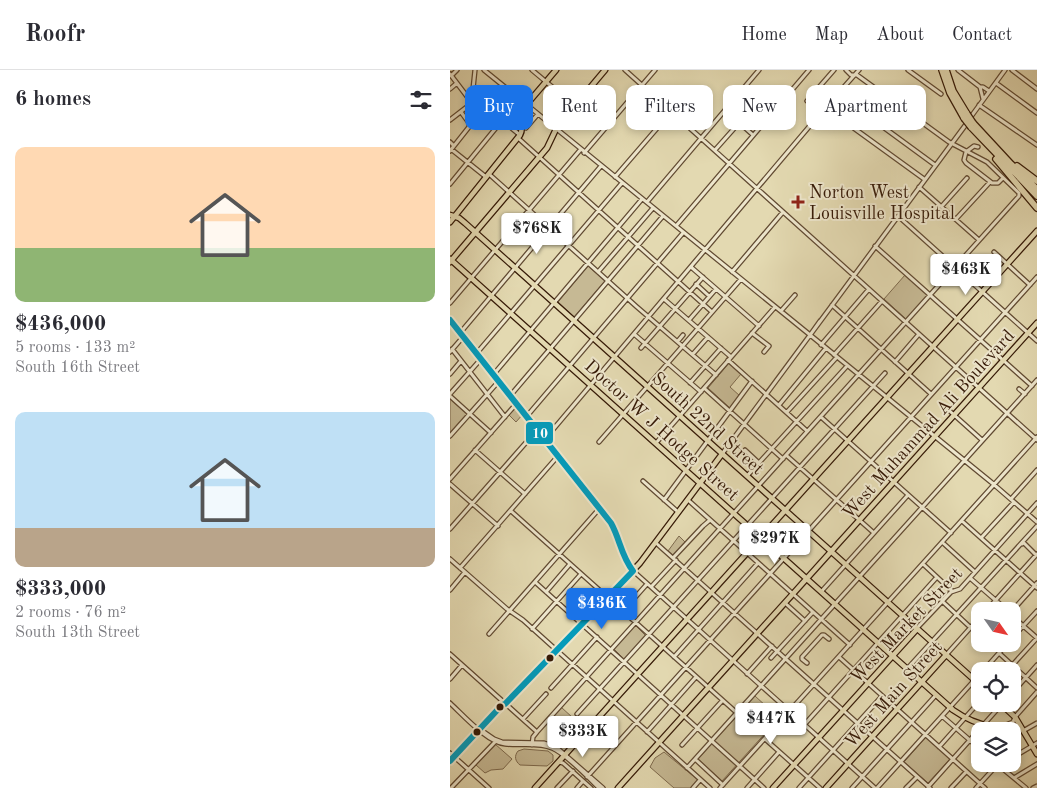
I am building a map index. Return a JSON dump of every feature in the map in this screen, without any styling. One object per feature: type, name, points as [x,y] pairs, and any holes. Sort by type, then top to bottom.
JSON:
[{"type":"highway","points":[[942,70],[950,93],[972,125],[1037,196]]},
{"type":"highway","points":[[946,70],[953,91],[966,116]]},
{"type":"highway","points":[[982,136],[1037,181]]},
{"type":"highway","points":[[982,136],[1037,189]]},
{"type":"highway","points":[[982,136],[1037,208]]},
{"type":"main road","points":[[533,97],[556,70]]},
{"type":"main road","points":[[592,85],[605,70]]},
{"type":"main road","points":[[519,137],[522,130]]},
{"type":"main road","points":[[450,222],[452,215],[488,176],[524,130]]},
{"type":"main road","points":[[451,261],[550,144],[556,130]]},
{"type":"main road","name":"South 22nd Street","points":[[452,215],[460,218],[476,232],[971,677]]},
{"type":"main road","points":[[535,788],[1037,231]]},
{"type":"main road","name":"Doctor W J Hodge Street","points":[[451,261],[950,708],[979,722]]},
{"type":"main road","name":"West Muhammad Ali Boulevard","points":[[618,788],[1037,323]]},
{"type":"main road","points":[[450,761],[452,755],[502,709],[549,657],[633,571],[722,454]]},
{"type":"main road","name":"West Market Street","points":[[773,788],[917,629]]},
{"type":"main road","name":"West Main Street","points":[[826,788],[946,655]]},
{"type":"main road","points":[[1011,712],[1015,716],[1037,754]]},
{"type":"street","points":[[457,70],[451,75],[465,94]]},
{"type":"street","points":[[474,85],[476,70]]},
{"type":"street","points":[[484,70],[503,85]]},
{"type":"street","points":[[532,70],[550,85]]},
{"type":"street","points":[[625,70],[642,85],[654,70]]},
{"type":"street","points":[[746,85],[759,70]]},
{"type":"street","points":[[676,226],[809,70]]},
{"type":"street","points":[[821,85],[834,70]]},
{"type":"street","points":[[532,744],[533,737],[537,732],[1019,195],[987,162],[951,143],[855,74],[851,75],[846,70]]},
{"type":"street","points":[[846,85],[859,70]]},
{"type":"street","points":[[908,70],[941,94]]},
{"type":"street","points":[[958,70],[980,88],[983,87],[989,91]]},
{"type":"street","points":[[722,454],[814,332],[820,321],[1004,70]]},
{"type":"street","points":[[1012,70],[1037,88]]},
{"type":"street","points":[[996,82],[1037,114]]},
{"type":"street","points":[[450,89],[457,83]]},
{"type":"street","points":[[980,88],[983,99]]},
{"type":"street","points":[[584,153],[626,104]]},
{"type":"street","points":[[979,105],[1037,145]]},
{"type":"street","points":[[450,120],[465,109]]},
{"type":"street","points":[[533,109],[543,118]]},
{"type":"street","points":[[461,112],[465,117]]},
{"type":"street","points":[[647,202],[723,112]]},
{"type":"street","points":[[533,120],[538,114]]},
{"type":"street","points":[[450,184],[502,122],[712,312]]},
{"type":"street","points":[[452,149],[467,130]]},
{"type":"street","points":[[557,130],[935,436],[1037,522]]},
{"type":"street","points":[[615,178],[656,130]]},
{"type":"street","points":[[692,130],[1036,439],[722,786],[695,759]]},
{"type":"street","points":[[715,150],[732,130]]},
{"type":"street","points":[[746,130],[753,136]]},
{"type":"street","points":[[545,439],[808,130]]},
{"type":"street","points":[[856,130],[924,179]]},
{"type":"street","points":[[887,130],[935,165]]},
{"type":"street","points":[[450,142],[452,149],[510,192],[716,375]]},
{"type":"street","points":[[978,147],[974,146],[967,151],[964,155],[965,162],[990,182],[997,184],[1003,178]]},
{"type":"street","points":[[450,303],[581,150]]},
{"type":"street","points":[[460,332],[601,166]]},
{"type":"street","points":[[942,206],[967,178]]},
{"type":"street","points":[[956,219],[990,182]]},
{"type":"street","points":[[476,354],[622,183]]},
{"type":"street","points":[[919,187],[979,240]]},
{"type":"street","points":[[493,375],[642,199]]},
{"type":"street","points":[[598,272],[653,208]]},
{"type":"street","points":[[732,272],[783,212]]},
{"type":"street","points":[[510,396],[663,216]]},
{"type":"street","points":[[898,216],[1037,341]]},
{"type":"street","points":[[527,416],[683,233]]},
{"type":"street","points":[[875,246],[1032,386]]},
{"type":"street","points":[[994,252],[1030,285]]},
{"type":"street","points":[[691,267],[758,326]]},
{"type":"street","points":[[640,348],[703,277]]},
{"type":"street","points":[[588,776],[1037,277]]},
{"type":"street","points":[[600,442],[741,279]]},
{"type":"street","points":[[696,284],[710,296]]},
{"type":"street","points":[[689,320],[716,289]]},
{"type":"street","points":[[821,344],[869,289]]},
{"type":"street","points":[[781,311],[795,295]]},
{"type":"street","points":[[664,299],[708,336],[752,381],[807,431]]},
{"type":"street","points":[[787,412],[882,301]]},
{"type":"street","points":[[832,305],[931,394]]},
{"type":"street","points":[[656,444],[775,307]]},
{"type":"street","points":[[450,320],[617,532],[621,555],[633,571],[876,788],[971,684]]},
{"type":"street","points":[[752,333],[769,346],[764,352]]},
{"type":"street","points":[[634,334],[701,392]]},
{"type":"street","points":[[895,362],[919,334]]},
{"type":"street","points":[[678,341],[683,335]]},
{"type":"street","points":[[693,354],[708,336]]},
{"type":"street","points":[[463,337],[451,351],[505,417]]},
{"type":"street","points":[[690,383],[721,348]]},
{"type":"street","points":[[779,406],[826,348]]},
{"type":"street","points":[[481,359],[450,395],[491,432]]},
{"type":"street","points":[[450,374],[461,361]]},
{"type":"street","points":[[747,476],[847,366]]},
{"type":"street","points":[[577,714],[885,372]]},
{"type":"street","points":[[687,768],[1037,380]]},
{"type":"street","points":[[450,436],[498,381]]},
{"type":"street","points":[[664,500],[752,381]]},
{"type":"street","points":[[704,388],[782,458]]},
{"type":"street","points":[[1019,389],[1024,394]]},
{"type":"street","points":[[450,479],[516,404]]},
{"type":"street","points":[[942,405],[982,440]]},
{"type":"street","points":[[820,417],[951,533]]},
{"type":"street","points":[[450,529],[538,430]]},
{"type":"street","points":[[475,450],[526,494]]},
{"type":"street","points":[[745,450],[759,463]]},
{"type":"street","points":[[786,455],[874,533]]},
{"type":"street","points":[[460,568],[558,456]]},
{"type":"street","points":[[981,538],[1037,470]]},
{"type":"street","points":[[643,481],[679,513]]},
{"type":"street","points":[[450,484],[498,526]]},
{"type":"street","points":[[821,592],[908,495]]},
{"type":"street","points":[[688,500],[850,645]]},
{"type":"street","name":"West Market Street","points":[[917,629],[952,591],[958,591],[1037,503]]},
{"type":"street","points":[[489,634],[599,509]]},
{"type":"street","points":[[511,511],[737,714]]},
{"type":"street","points":[[651,587],[710,520]]},
{"type":"street","points":[[962,521],[1036,586],[1021,602]]},
{"type":"street","points":[[907,669],[1037,526]]},
{"type":"street","points":[[942,542],[975,572]]},
{"type":"street","points":[[656,543],[928,788],[970,740],[942,716]]},
{"type":"street","points":[[995,600],[1037,554],[1024,544],[1021,544]]},
{"type":"street","points":[[450,560],[586,677],[710,788]]},
{"type":"street","points":[[674,657],[758,563]]},
{"type":"street","points":[[546,592],[570,564]]},
{"type":"street","points":[[923,564],[952,591]]},
{"type":"street","points":[[450,590],[465,572]]},
{"type":"street","points":[[532,630],[581,574]]},
{"type":"street","points":[[804,725],[937,577]]},
{"type":"street","points":[[970,578],[997,602]]},
{"type":"street","points":[[535,582],[764,788]]},
{"type":"street","points":[[623,611],[647,584]]},
{"type":"street","points":[[942,602],[971,628]]},
{"type":"street","points":[[785,603],[805,621]]},
{"type":"street","points":[[1021,629],[1037,611]]},
{"type":"street","points":[[771,658],[813,612]]},
{"type":"street","points":[[1016,662],[1037,638],[1021,624]]},
{"type":"street","name":"West Main Street","points":[[946,655],[971,628]]},
{"type":"street","points":[[807,663],[802,657],[824,635],[829,639]]},
{"type":"street","points":[[551,688],[597,637]]},
{"type":"street","points":[[747,674],[772,646]]},
{"type":"street","points":[[990,662],[999,653],[1008,662]]},
{"type":"street","points":[[450,654],[537,732]]},
{"type":"street","points":[[839,657],[985,788]]},
{"type":"street","points":[[450,679],[462,665]]},
{"type":"street","points":[[1021,683],[1037,665]]},
{"type":"street","points":[[1021,674],[1037,688]]},
{"type":"street","points":[[647,732],[696,678]]},
{"type":"street","points":[[1014,722],[1015,716],[1037,692]]},
{"type":"street","points":[[523,720],[546,694]]},
{"type":"street","points":[[852,788],[936,695]]},
{"type":"street","points":[[800,788],[882,696]]},
{"type":"street","points":[[682,745],[722,701]]},
{"type":"street","points":[[450,704],[480,730],[494,739],[502,742],[552,745],[601,788]]},
{"type":"street","points":[[939,747],[971,711]]},
{"type":"street","points":[[986,722],[995,712]]},
{"type":"street","points":[[1023,731],[1037,723]]},
{"type":"street","points":[[480,730],[495,742],[504,744],[532,744]]},
{"type":"street","points":[[765,739],[820,788]]},
{"type":"street","points":[[451,788],[495,742]]},
{"type":"street","points":[[1021,751],[1037,743]]},
{"type":"street","points":[[747,788],[779,752]]},
{"type":"street","points":[[452,755],[487,787]]},
{"type":"street","points":[[559,762],[591,788]]},
{"type":"street","points":[[1014,778],[1037,764]]},
{"type":"street","points":[[558,788],[572,772]]},
{"type":"street","points":[[952,788],[966,772]]},
{"type":"street","points":[[976,788],[991,772]]},
{"type":"street","points":[[1008,772],[1026,788]]},
{"type":"street","points":[[906,788],[917,777]]},
{"type":"street","points":[[693,788],[700,780]]},
{"type":"street","points":[[577,788],[583,781]]},
{"type":"street","points":[[1033,788],[1037,786]]},
{"type":"shaded area","points":[[588,266],[605,281],[574,317],[558,302]]},
{"type":"shaded area","points":[[905,275],[928,295],[906,319],[884,299]]},
{"type":"shaded area","points":[[729,363],[741,374],[730,387],[740,396],[730,408],[708,388]]},
{"type":"shaded area","points":[[450,399],[467,414],[450,434]]},
{"type":"shaded area","points":[[517,406],[523,414],[516,422],[509,415]]},
{"type":"shaded area","points":[[679,536],[686,543],[674,556],[668,551]]},
{"type":"shaded area","points":[[635,625],[646,636],[625,660],[614,649]]},
{"type":"shaded area","points":[[755,696],[779,718],[722,781],[698,759]]},
{"type":"shaded area","points":[[561,707],[585,729],[573,742],[563,729],[561,730],[550,721],[543,728]]},
{"type":"shaded area","points":[[926,737],[950,759],[928,783],[904,762]]},
{"type":"shaded area","points":[[495,744],[512,759],[503,769],[491,770],[485,773],[476,765]]},
{"type":"shaded area","points":[[524,749],[548,751],[553,755],[553,761],[547,766],[520,765],[516,760],[516,755],[518,751]]},
{"type":"shaded area","points":[[664,752],[698,780],[692,788],[674,788],[650,767],[655,758]]},
{"type":"transit line","name":"10","points":[[450,320],[611,523],[633,571],[450,761]]},
{"type":"place","name":"Norton West Louisville Hospital","points":[[798,202]]}]
